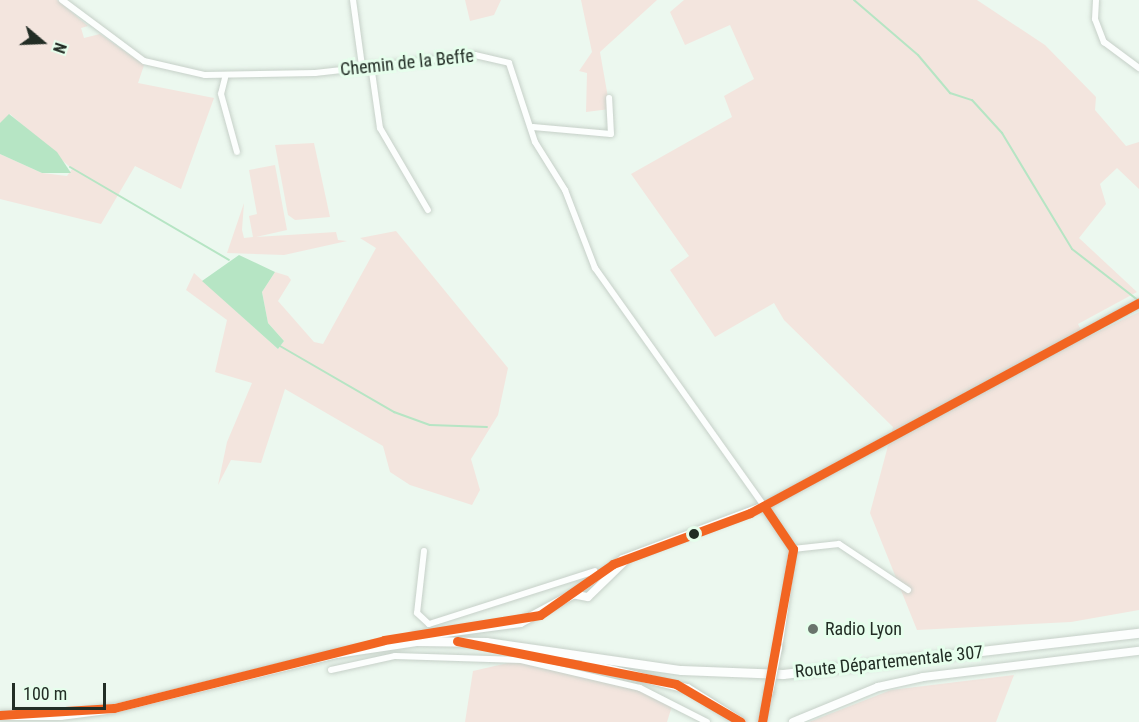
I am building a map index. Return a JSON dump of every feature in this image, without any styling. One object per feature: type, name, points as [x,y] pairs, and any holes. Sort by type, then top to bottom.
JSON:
[{"type":"main road","points":[[336,653],[384,640],[520,621],[572,594]]},
{"type":"main road","name":"Route Départementale 307","points":[[0,715],[60,716],[114,708],[336,653],[416,641],[486,642],[681,670],[775,674],[1139,633]]},
{"type":"main road","points":[[486,642],[676,684],[741,722]]},
{"type":"street","name":"Chemin de la Beffe","points":[[62,0],[144,61],[225,78],[474,55],[503,59],[533,127],[535,142],[564,190],[582,245],[603,281],[764,506]]},
{"type":"street","points":[[353,0],[362,66]]},
{"type":"street","points":[[1096,0],[1095,19],[1104,42],[1139,68]]},
{"type":"street","points":[[371,65],[381,128],[428,210]]},
{"type":"street","points":[[225,78],[221,94],[237,152]]},
{"type":"street","points":[[533,127],[611,134],[609,98]]},
{"type":"street","points":[[559,582],[572,594],[631,557],[764,506],[1138,304]]},
{"type":"street","points":[[762,722],[778,648],[793,549],[764,506]]},
{"type":"street","points":[[793,549],[839,544],[908,590]]},
{"type":"street","points":[[424,551],[417,613],[423,623],[437,624],[595,571]]},
{"type":"street","points":[[793,722],[835,704],[923,677],[1139,651]]},
{"type":"street","points":[[331,670],[394,656],[521,660],[640,688],[707,722]]},
{"type":"shaded area","points":[[0,0],[57,0],[88,26],[81,28],[84,38],[100,34],[144,65],[138,83],[214,98],[181,189],[135,166],[101,224],[0,199],[0,154],[42,173],[67,176],[72,169],[10,114],[0,124]]},
{"type":"shaded area","points":[[465,0],[501,0],[494,15],[470,21]]},
{"type":"shaded area","points":[[581,0],[657,0],[600,52],[610,109],[586,112],[587,73],[579,71],[592,52]]},
{"type":"shaded area","points":[[684,0],[977,0],[1045,45],[1096,97],[1095,110],[1126,146],[1139,142],[1139,189],[1117,168],[1100,184],[1106,204],[1079,238],[1137,292],[1078,324],[1085,338],[1139,312],[1139,610],[1071,622],[917,630],[870,513],[893,427],[784,320],[774,303],[715,337],[670,270],[689,256],[631,174],[732,117],[724,96],[754,79],[730,25],[685,45],[670,12]]},
{"type":"shaded area","points":[[9,114],[57,152],[71,173],[42,173],[0,154],[0,123]]},
{"type":"shaded area","points":[[314,143],[330,217],[295,220],[288,215],[275,145]]},
{"type":"shaded area","points":[[275,165],[287,230],[256,237],[336,232],[338,240],[347,241],[284,255],[227,253],[244,203],[242,230],[244,238],[253,237],[249,216],[257,214],[249,170]]},
{"type":"shaded area","points":[[396,231],[508,368],[498,415],[471,459],[480,490],[472,505],[410,485],[390,472],[383,446],[285,389],[261,463],[231,460],[218,485],[227,442],[252,383],[215,372],[227,320],[186,290],[194,273],[278,349],[284,341],[268,323],[262,292],[275,272],[288,276],[291,280],[278,301],[314,342],[323,344],[376,248],[360,238]]},
{"type":"shaded area","points":[[239,255],[275,272],[262,292],[268,323],[284,341],[278,349],[202,281]]},
{"type":"shaded area","points":[[521,660],[627,685],[673,703],[667,722],[465,722],[473,671]]},
{"type":"shaded area","points":[[1014,675],[996,722],[809,722],[891,690]]},
{"type":"waterway","points":[[854,0],[918,55],[950,93],[972,100],[1002,133],[1072,249],[1139,301]]},
{"type":"waterway","points":[[70,167],[229,260]]},
{"type":"waterway","points":[[280,346],[394,412],[430,425],[487,427]]},
{"type":"transit line","points":[[0,715],[114,708],[384,640],[540,615],[613,564],[750,513],[1139,303]]},
{"type":"transit line","points":[[762,722],[793,549],[764,506]]},
{"type":"transit line","points":[[457,641],[676,684],[741,722]]},
{"type":"place","name":"Radio Lyon","points":[[813,629]]}]
